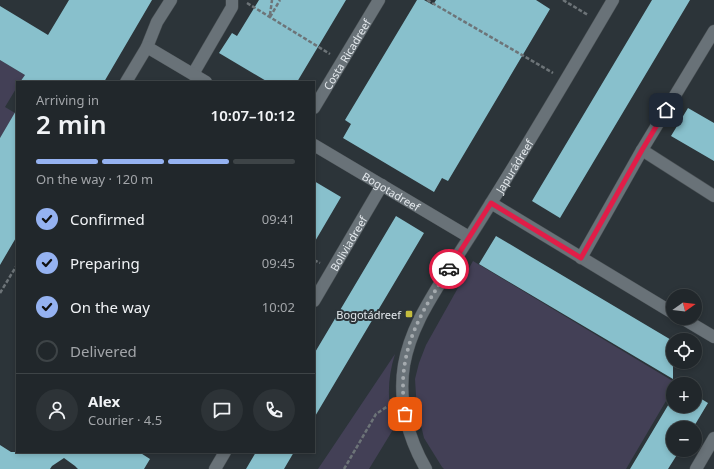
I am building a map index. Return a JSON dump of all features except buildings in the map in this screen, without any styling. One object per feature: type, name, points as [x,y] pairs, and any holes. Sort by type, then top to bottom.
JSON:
[{"type":"street","points":[[127,81],[147,47],[157,22],[171,0]]},
{"type":"street","name":"Costa Ricadreef","points":[[315,106],[379,0]]},
{"type":"street","name":"Japurádreef","points":[[426,469],[412,440],[402,402],[404,365],[410,339],[422,313],[491,203],[613,0]]},
{"type":"street","points":[[193,74],[232,7],[232,1]]},
{"type":"street","points":[[581,258],[642,150],[714,31]]},
{"type":"street","points":[[147,47],[204,81]]},
{"type":"street","name":"Bogotadreef","points":[[315,146],[469,238]]},
{"type":"street","points":[[642,150],[714,196]]},
{"type":"street","name":"Boliviadreef","points":[[315,298],[382,186]]},
{"type":"street","points":[[491,203],[666,309]]},
{"type":"street","points":[[694,325],[714,337]]},
{"type":"street","points":[[696,469],[714,438]]},
{"type":"street","points":[[216,469],[224,453]]},
{"type":"path","points":[[270,17],[272,0]]},
{"type":"path","points":[[270,17],[280,0]]},
{"type":"path","points":[[427,0],[565,80]]},
{"type":"path","points":[[563,0],[600,21]]},
{"type":"path","points":[[232,1],[244,2],[342,61]]},
{"type":"path","points":[[0,293],[16,267]]},
{"type":"path","points":[[344,469],[376,414],[387,406],[402,402]]},
{"type":"shaded area","points":[[0,60],[25,75],[21,81],[16,81],[16,89],[5,107],[15,113],[0,138]]},
{"type":"shaded area","points":[[473,261],[666,377],[666,401],[626,469],[444,469],[424,438],[419,417],[415,379],[426,345]]},
{"type":"shaded area","points":[[395,354],[389,382],[389,400],[394,428],[369,469],[318,469]]},
{"type":"way so far","points":[[405,414],[402,402],[404,365],[410,339],[422,313],[449,269]]},
{"type":"place","name":"Bogotádreef","points":[[409,314]]},
{"type":"route","points":[[449,269],[491,203],[581,258],[666,110]]}]
